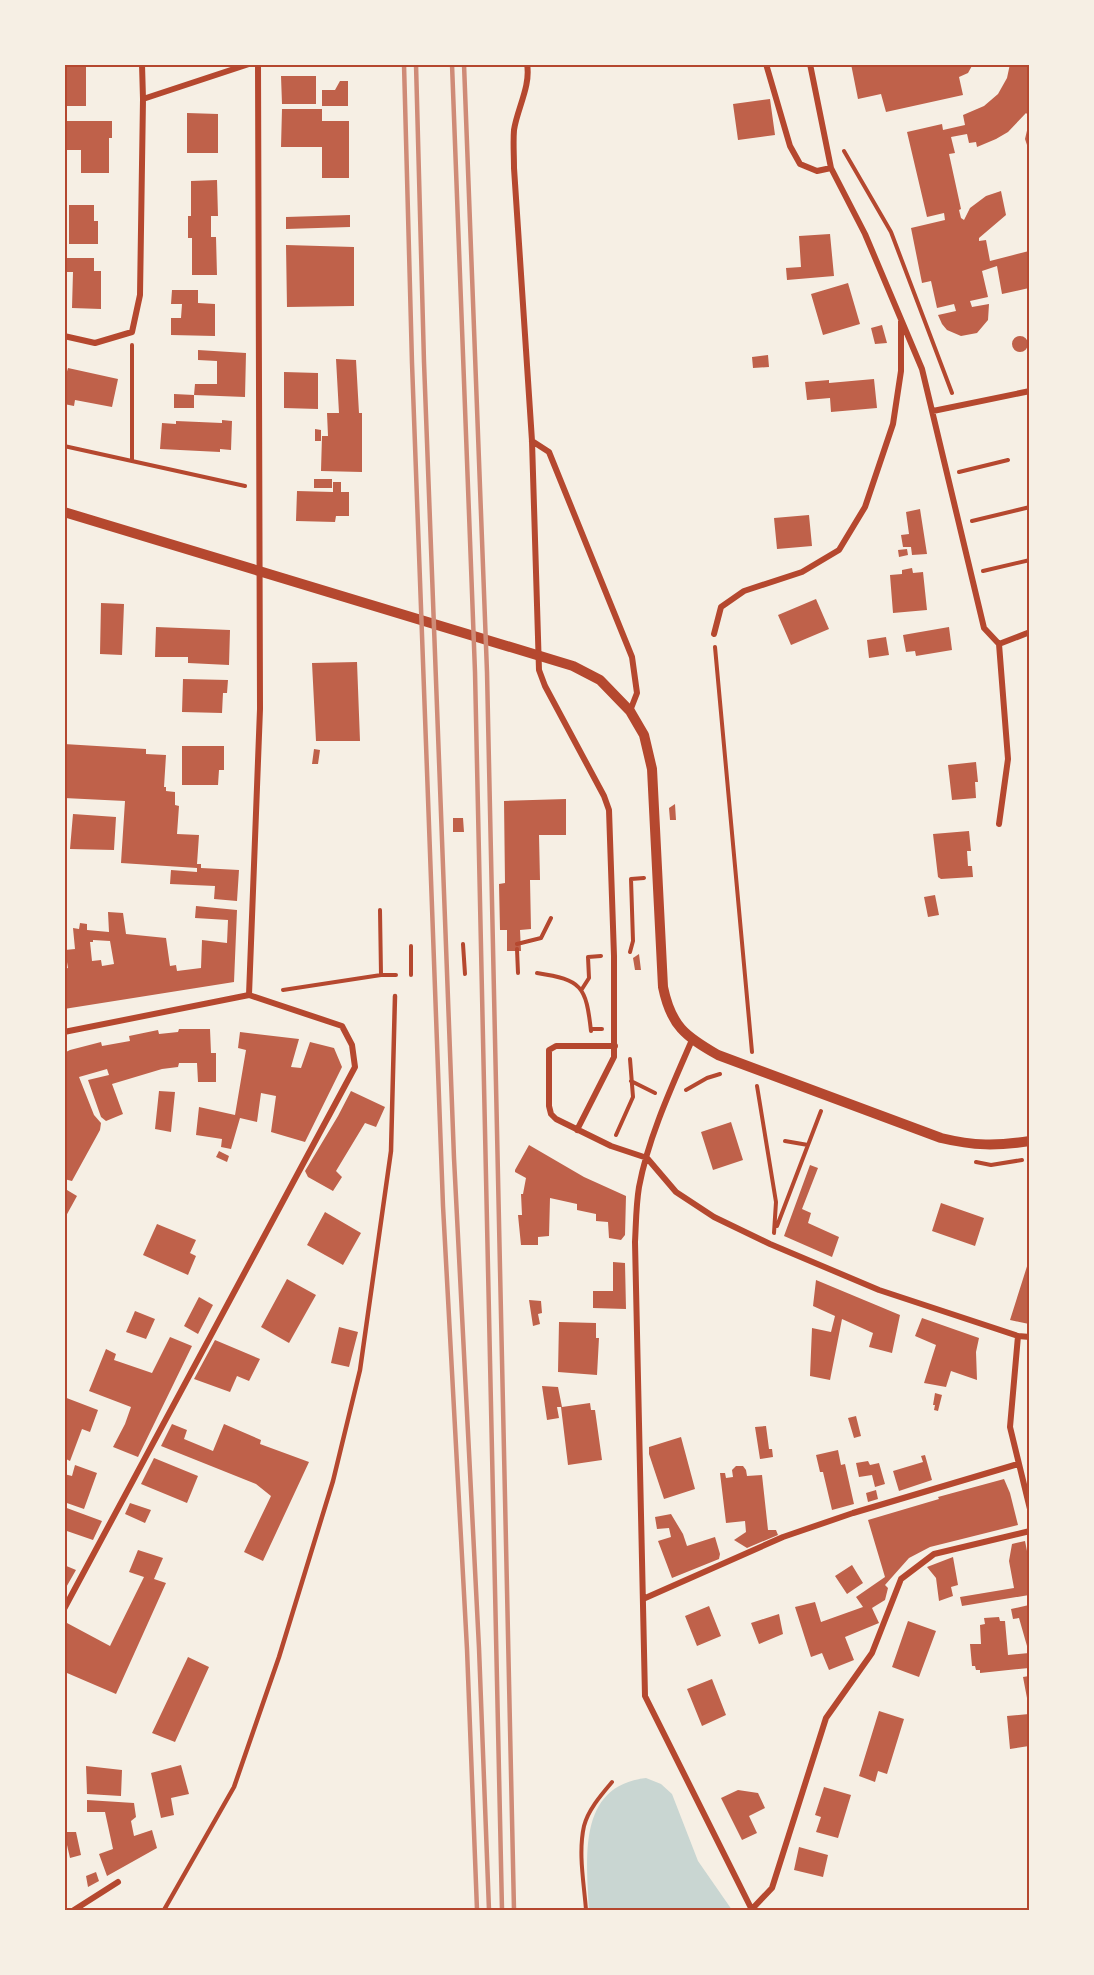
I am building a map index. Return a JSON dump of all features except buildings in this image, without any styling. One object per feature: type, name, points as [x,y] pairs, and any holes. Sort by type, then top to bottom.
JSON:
[{"type":"street","points":[[64,336],[95,343],[132,332],[140,295],[141,64]]},
{"type":"street","points":[[142,99],[249,64]]},
{"type":"street","points":[[249,995],[260,709],[258,64]]},
{"type":"street","points":[[527,64],[527,81],[514,130],[514,168],[532,441],[539,670],[544,686],[604,796],[609,810],[614,956],[614,1057],[577,1130]]},
{"type":"street","points":[[766,64],[790,146],[800,164],[817,171],[831,168]]},
{"type":"street","points":[[810,64],[831,168],[865,234],[922,369],[984,628],[999,644],[1008,759],[999,824]]},
{"type":"street","points":[[714,634],[721,607],[744,591],[802,572],[839,550],[865,507],[892,424],[902,371],[901,318]]},
{"type":"street","points":[[933,411],[1029,391]]},
{"type":"street","points":[[532,441],[549,452],[632,657],[637,693],[630,711]]},
{"type":"street","points":[[64,512],[573,666],[600,680],[630,711],[644,735],[652,769],[663,987],[668,1009],[679,1027],[692,1040],[718,1055],[942,1138],[989,1146],[1029,1142]]},
{"type":"street","points":[[999,644],[1029,632]]},
{"type":"street","points":[[64,1032],[249,995],[342,1026],[352,1046],[355,1067],[64,1609]]},
{"type":"street","points":[[692,1040],[667,1098],[647,1158],[639,1187],[635,1242],[645,1696],[752,1910],[772,1888],[826,1718],[872,1653],[901,1579],[934,1554],[1029,1531]]},
{"type":"street","points":[[615,1046],[556,1046],[549,1050],[548,1087],[551,1114],[556,1119],[611,1146],[647,1158],[676,1192],[714,1217],[770,1244],[879,1290],[1018,1336],[1029,1337]]},
{"type":"street","points":[[1018,1336],[1010,1427],[1029,1509]]},
{"type":"street","points":[[643,1599],[783,1537],[853,1513],[1017,1464]]},
{"type":"street","points":[[74,1911],[118,1882]]},
{"type":"lane","points":[[164,1911],[234,1787],[279,1657],[333,1481],[360,1371],[391,1151],[396,996]]},
{"type":"path","points":[[841,147],[891,232],[957,406]]},
{"type":"path","points":[[132,332],[132,461]]},
{"type":"path","points":[[64,446],[259,489]]},
{"type":"path","points":[[948,475],[1008,460]]},
{"type":"path","points":[[959,524],[1029,507]]},
{"type":"path","points":[[971,574],[1029,560]]},
{"type":"path","points":[[714,634],[751,1048]]},
{"type":"path","points":[[633,941],[631,879],[658,877]]},
{"type":"path","points":[[380,909],[381,975]]},
{"type":"path","points":[[518,973],[517,947],[542,938],[551,918]]},
{"type":"path","points":[[463,944],[465,974]]},
{"type":"path","points":[[411,946],[411,975]]},
{"type":"path","points":[[582,989],[589,978],[588,957]]},
{"type":"path","points":[[537,973],[564,977],[582,989],[587,1001],[592,1046]]},
{"type":"path","points":[[282,990],[381,975],[396,975]]},
{"type":"path","points":[[631,1081],[667,1098]]},
{"type":"path","points":[[770,1244],[821,1111]]},
{"type":"path","points":[[762,1118],[776,1202],[776,1228],[770,1244]]},
{"type":"path","points":[[785,1141],[808,1145]]},
{"type":"path","points":[[586,1911],[581,1851],[585,1824],[595,1803],[612,1782]]},
{"type":"shaded area","points":[[646,1778],[661,1784],[672,1794],[698,1861],[732,1910],[589,1910],[588,1848],[590,1828],[597,1810],[607,1795],[623,1784]]},
{"type":"railway","points":[[404,64],[412,363],[443,1206],[467,1649],[477,1910]]},
{"type":"railway","points":[[416,64],[424,362],[454,1158],[479,1648],[489,1910]]},
{"type":"railway","points":[[452,64],[475,672],[502,1910]]},
{"type":"railway","points":[[464,64],[487,672],[514,1910]]}]
